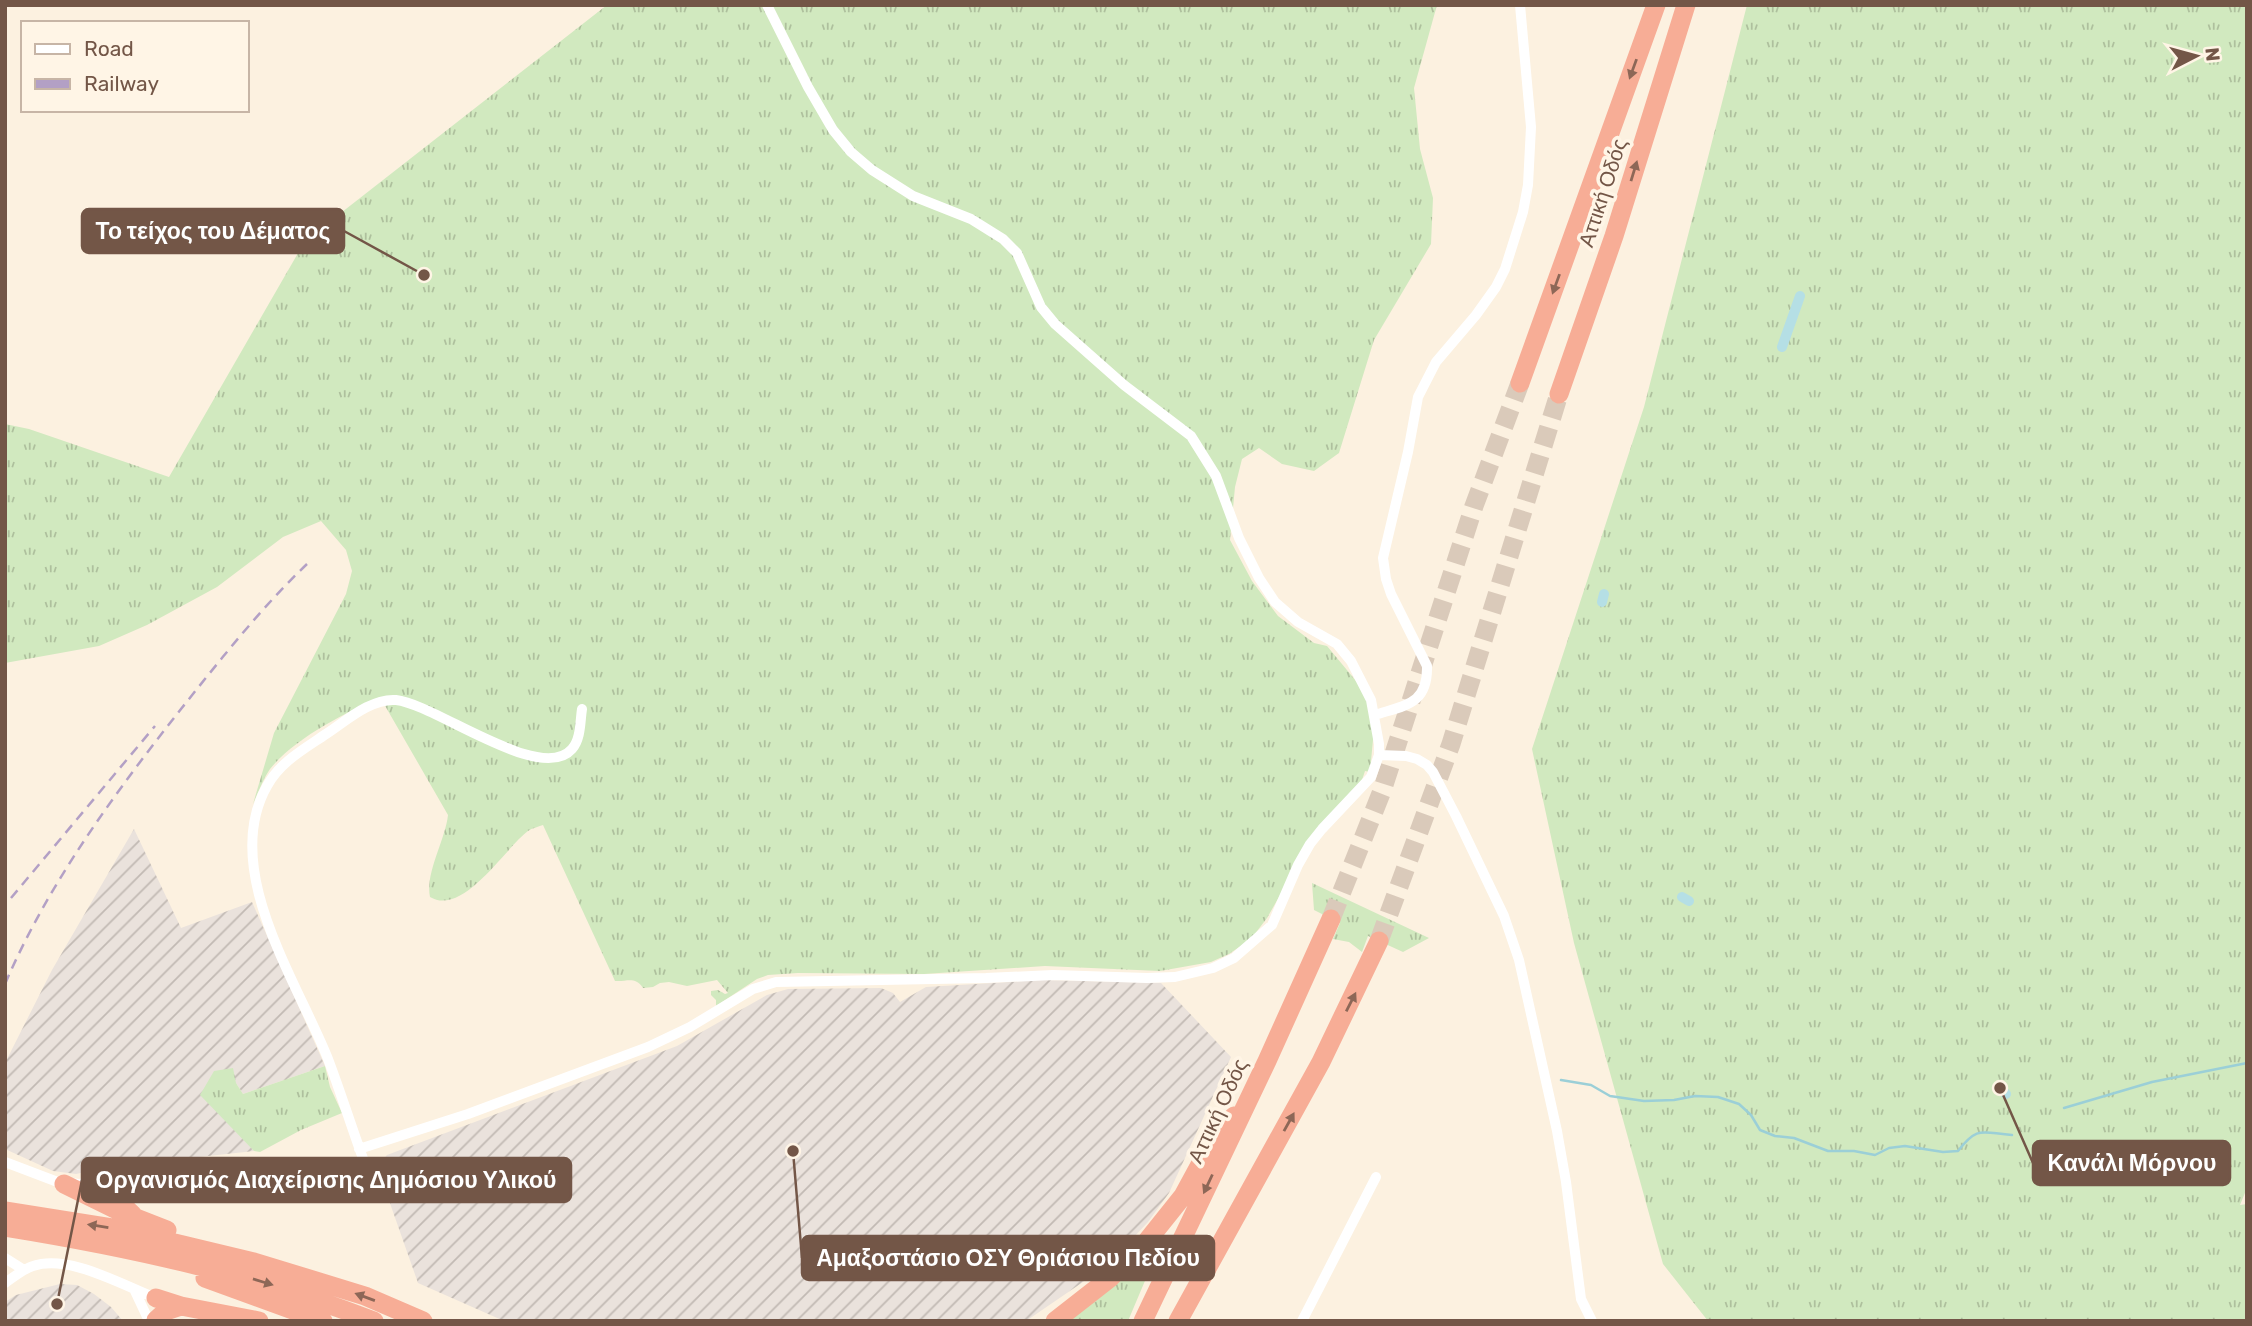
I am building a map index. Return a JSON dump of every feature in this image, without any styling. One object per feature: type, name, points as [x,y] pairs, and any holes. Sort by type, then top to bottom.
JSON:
[{"type":"highway","name":"Αττική Οδός","points":[[1520,383],[1656,5]]},
{"type":"highway","name":"Αττική Οδός","points":[[1559,394],[1614,236],[1686,5]]},
{"type":"highway","name":"Αττική Οδός","points":[[1143,1321],[1331,919]]},
{"type":"highway","points":[[1178,1321],[1321,1062],[1379,941]]},
{"type":"highway","points":[[1055,1321],[1101,1286],[1147,1241],[1183,1196],[1215,1136],[1248,1100]]},
{"type":"highway","points":[[130,1178],[120,1188],[120,1202],[140,1220]]},
{"type":"highway","points":[[1192,1321],[1256,1182]]},
{"type":"highway","points":[[64,1184],[140,1220],[278,1262],[306,1279]]},
{"type":"highway","points":[[5,1211],[175,1241],[365,1296],[423,1321]]},
{"type":"highway","points":[[5,1227],[220,1269],[306,1295],[374,1321]]},
{"type":"highway","points":[[77,1239],[116,1254],[222,1283],[323,1321]]},
{"type":"highway","points":[[156,1298],[181,1306],[259,1321]]},
{"type":"highway","points":[[156,1321],[166,1311],[181,1306]]},
{"type":"street","points":[[359,1149],[458,1117],[648,1047],[690,1027],[753,989],[776,982],[1053,975],[1147,978],[1196,974],[1213,968],[1234,958],[1272,925],[1310,844],[1371,777],[1379,755],[1375,715],[1362,681],[1341,648],[1298,622],[1275,602],[1259,578],[1239,538],[1216,476],[1191,436],[1124,385],[1055,324],[1041,307],[1017,253],[1003,239],[971,219],[914,195],[872,170],[851,152],[833,130],[808,88],[767,5]]},
{"type":"street","points":[[1375,715],[1417,700],[1425,687],[1427,677],[1427,666],[1388,586],[1383,558],[1418,397],[1436,362],[1496,287],[1505,269],[1523,212],[1528,186],[1531,127],[1520,5]]},
{"type":"street","points":[[5,1161],[64,1184],[263,1164],[349,1169],[365,1164],[328,1059],[260,902],[253,857],[255,813],[261,796],[279,769],[294,756],[375,703],[397,700],[410,704],[487,739],[546,759],[564,756],[573,749],[578,740],[582,709]]},
{"type":"street","points":[[1379,755],[1417,759],[1433,772],[1511,936],[1562,1157],[1581,1299],[1592,1321]]},
{"type":"street","points":[[1302,1321],[1376,1177]]},
{"type":"street","points":[[5,1258],[24,1270]]},
{"type":"street","points":[[5,1283],[24,1270],[48,1263],[68,1264],[156,1298],[156,1321]]},
{"type":"street","points":[[134,1289],[149,1321]]},
{"type":"shaded area","points":[[134,829],[181,928],[252,902],[325,1066],[243,1094],[236,1083],[249,1145],[254,1151],[108,1167],[76,1174],[53,1171],[5,1149],[5,1063],[52,970]]},
{"type":"shaded area","points":[[1042,980],[1161,983],[1231,1057],[1169,1193],[1148,1222],[1119,1253],[1083,1282],[1026,1321],[504,1321],[418,1283],[379,1172],[381,1162],[387,1155],[677,1046],[767,995],[788,989],[881,988],[893,993],[900,1002],[926,987]]},
{"type":"shaded area","points":[[60,1284],[77,1285],[94,1294],[123,1321],[5,1321],[5,1302],[16,1295]]},
{"type":"green space","points":[[607,5],[1437,5],[1414,88],[1420,149],[1433,198],[1431,244],[1374,340],[1339,453],[1314,471],[1282,464],[1259,448],[1242,459],[1235,487],[1230,540],[1252,581],[1278,616],[1314,643],[1327,646],[1366,693],[1374,729],[1370,772],[1365,771],[1361,783],[1319,827],[1267,918],[1251,939],[1229,954],[1211,962],[1160,971],[1045,966],[924,974],[768,975],[757,979],[716,1006],[711,991],[728,993],[717,980],[687,986],[669,982],[643,988],[634,981],[615,981],[543,825],[528,831],[483,878],[456,898],[443,901],[430,897],[430,878],[448,815],[380,697],[336,719],[281,757],[270,769],[253,804],[274,733],[346,594],[352,571],[346,550],[321,521],[283,537],[217,587],[147,625],[99,646],[5,663],[5,424],[29,429],[169,477],[305,241]]},
{"type":"green space","points":[[1747,5],[2247,5],[2247,1188],[2240,1205],[2247,1204],[2247,1321],[1708,1321],[1663,1264],[1574,943],[1532,749],[1644,407]]},
{"type":"green space","points":[[1312,883],[1429,938],[1403,952],[1368,936],[1362,952],[1349,942],[1333,939],[1340,923],[1314,910]]},
{"type":"green space","points":[[325,1066],[330,1087],[342,1113],[301,1130],[260,1152],[254,1151],[200,1095],[214,1071],[233,1068],[236,1083],[243,1094]]},
{"type":"green space","points":[[1161,1243],[1128,1321],[1069,1321]]},
{"type":"waterway","points":[[1782,347],[1800,296]]},
{"type":"waterway","points":[[1602,602],[1604,594]]},
{"type":"waterway","points":[[1682,897],[1689,901]]},
{"type":"waterway","points":[[2064,1108],[2152,1082],[2247,1063]]},
{"type":"waterway","points":[[1561,1080],[1591,1085],[1610,1096],[1644,1101],[1695,1096],[1718,1097],[1739,1104],[1751,1115],[1760,1130],[1775,1136],[1794,1138],[1828,1151],[1854,1151],[1875,1155],[1889,1148],[1905,1146],[1943,1152],[1958,1151],[1971,1137],[1981,1132],[2012,1135]]},
{"type":"waterway","points":[[2000,1088],[2006,1094]]},
{"type":"tunnel","points":[[1331,919],[1382,791],[1474,506],[1520,383]]},
{"type":"tunnel","points":[[1379,941],[1451,744],[1559,394]]},
{"type":"railway","points":[[5,984],[41,911],[107,807],[226,653],[307,564]]},
{"type":"railway","points":[[11,898],[155,726]]},
{"type":"place","name":"Το τείχος του Δέματος","points":[[424,275]]},
{"type":"place","name":"Κανάλι Μόρνου","points":[[2000,1088]]},
{"type":"place","name":"Αμαξοστάσιο ΟΣΥ Θριάσιου Πεδίου","points":[[793,1151]]},
{"type":"place","name":"Οργανισμός Διαχείρισης Δημόσιου Υλικού","points":[[57,1304]]}]
